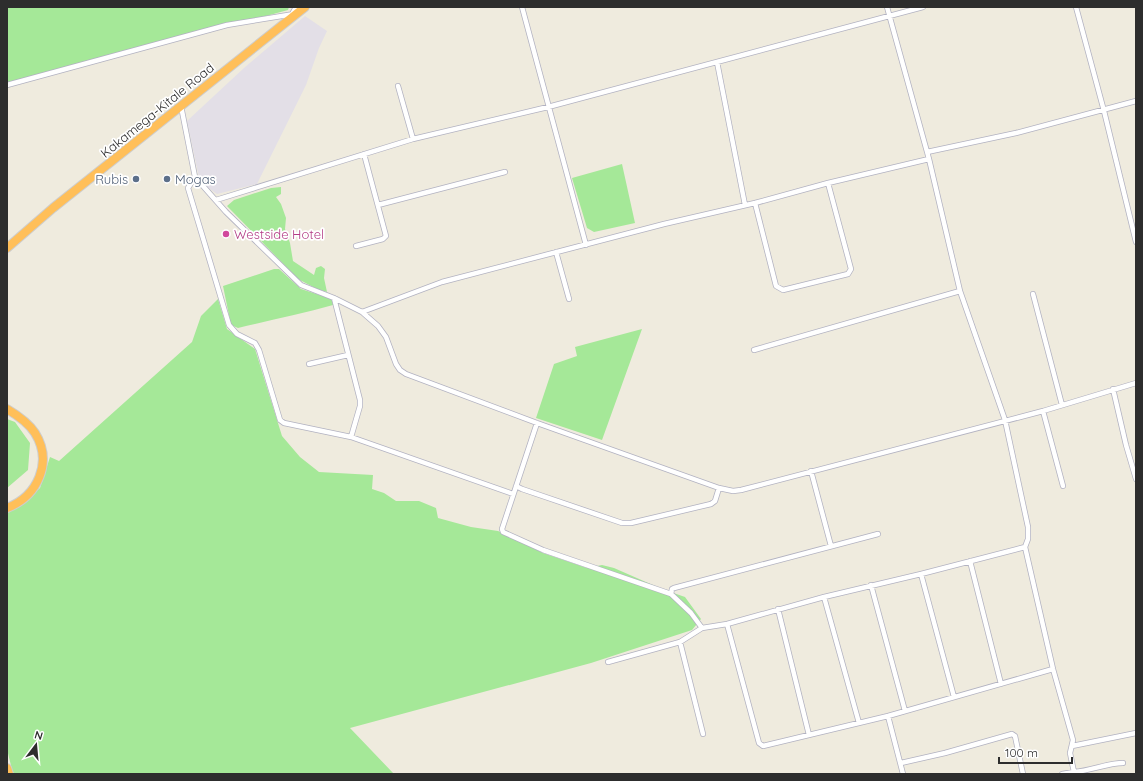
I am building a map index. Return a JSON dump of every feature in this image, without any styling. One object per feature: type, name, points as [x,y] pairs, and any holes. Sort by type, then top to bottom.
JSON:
[{"type":"highway","name":"Kakamega-Kitale Road","points":[[7,248],[53,208],[181,106],[295,11],[305,7]]},
{"type":"highway","points":[[7,508],[22,500],[32,491],[38,480],[42,467],[40,444],[34,432],[24,421],[10,411]]},
{"type":"highway","points":[[7,768],[8,774]]},
{"type":"street","points":[[522,7],[586,245]]},
{"type":"street","points":[[887,7],[929,159],[960,291],[1005,420],[1028,527],[1028,540],[1025,547],[1053,669],[1073,740],[1070,753],[1074,773]]},
{"type":"street","points":[[216,200],[413,139],[548,107],[923,7]]},
{"type":"street","points":[[1076,7],[1104,110],[1136,242]]},
{"type":"street","points":[[7,85],[227,25],[295,11]]},
{"type":"street","points":[[717,62],[745,204]]},
{"type":"street","points":[[398,86],[413,139]]},
{"type":"street","points":[[927,152],[1016,133],[1136,102]]},
{"type":"street","points":[[181,106],[195,177],[296,281],[307,288],[334,298],[362,312],[382,331],[400,370],[412,376],[537,423],[719,488],[737,491],[1043,411],[1136,383]]},
{"type":"street","points":[[356,246],[383,239],[386,236],[364,154]]},
{"type":"street","points":[[362,312],[442,282],[664,224],[745,204],[755,203],[828,183],[929,159]]},
{"type":"street","points":[[378,205],[504,172]]},
{"type":"street","points":[[195,177],[188,188],[229,325],[237,334],[255,344],[259,350],[280,420],[284,423],[351,437],[513,494]]},
{"type":"street","points":[[755,203],[776,286],[779,289],[783,290],[848,274],[851,269],[828,183]]},
{"type":"street","points":[[556,252],[568,300]]},
{"type":"street","points":[[754,350],[960,291]]},
{"type":"street","points":[[1033,294],[1062,405]]},
{"type":"street","points":[[334,298],[361,403],[351,437]]},
{"type":"street","points":[[309,364],[348,355]]},
{"type":"street","points":[[1113,390],[1126,446],[1136,479]]},
{"type":"street","points":[[1043,411],[1063,486]]},
{"type":"street","points":[[537,423],[502,529],[503,532],[543,550],[671,594],[691,613],[702,628]]},
{"type":"street","points":[[811,471],[831,546]]},
{"type":"street","points":[[516,486],[622,524],[711,504],[715,501],[719,488]]},
{"type":"street","points":[[671,594],[672,589],[674,588],[878,534]]},
{"type":"street","points":[[608,662],[680,642],[702,628],[727,624],[824,597],[1025,547]]},
{"type":"street","points":[[970,561],[1001,684]]},
{"type":"street","points":[[921,574],[954,697]]},
{"type":"street","points":[[871,585],[905,711]]},
{"type":"street","points":[[824,597],[860,723]]},
{"type":"street","points":[[778,610],[809,735]]},
{"type":"street","points":[[727,624],[759,743],[763,746],[888,716],[1053,669]]},
{"type":"street","points":[[680,642],[703,734]]},
{"type":"street","points":[[888,716],[903,774]]},
{"type":"street","points":[[1072,746],[1136,733]]},
{"type":"street","points":[[901,763],[945,753],[1012,734],[1015,736],[1023,774]]},
{"type":"street","points":[[1062,774],[1088,771],[1116,763],[1123,763]]},
{"type":"shaded area","points":[[305,16],[327,31],[319,48],[306,85],[257,184],[217,194],[200,182],[187,121],[244,68]]},
{"type":"green space","points":[[7,7],[289,7],[288,10],[7,87]]},
{"type":"green space","points":[[622,164],[635,223],[594,232],[587,228],[572,178]]},
{"type":"green space","points":[[281,187],[281,194],[276,197],[281,204],[286,218],[285,229],[290,243],[293,261],[314,275],[316,268],[321,266],[325,269],[324,278],[327,292],[317,289],[298,279],[227,206],[234,200],[271,188]]},
{"type":"green space","points":[[274,269],[279,269],[301,289],[332,299],[333,305],[238,328],[231,325],[223,286]]},
{"type":"green space","points":[[218,299],[227,329],[255,349],[282,436],[300,457],[319,472],[373,475],[372,489],[384,493],[396,501],[419,501],[436,508],[438,518],[471,527],[498,531],[543,553],[587,568],[602,565],[614,568],[662,589],[685,597],[701,619],[692,630],[591,663],[350,728],[394,774],[13,774],[7,749],[7,511],[18,507],[40,488],[50,457],[59,461],[192,342],[201,316]]},
{"type":"green space","points":[[642,329],[602,440],[536,418],[554,364],[577,356],[575,347]]},
{"type":"green space","points":[[7,419],[15,422],[30,443],[28,470],[7,488]]},
{"type":"place","name":"Rubis","points":[[136,179]]},
{"type":"place","name":"Mogas","points":[[167,179]]},
{"type":"place","name":"Westside Hotel","points":[[226,234]]}]
